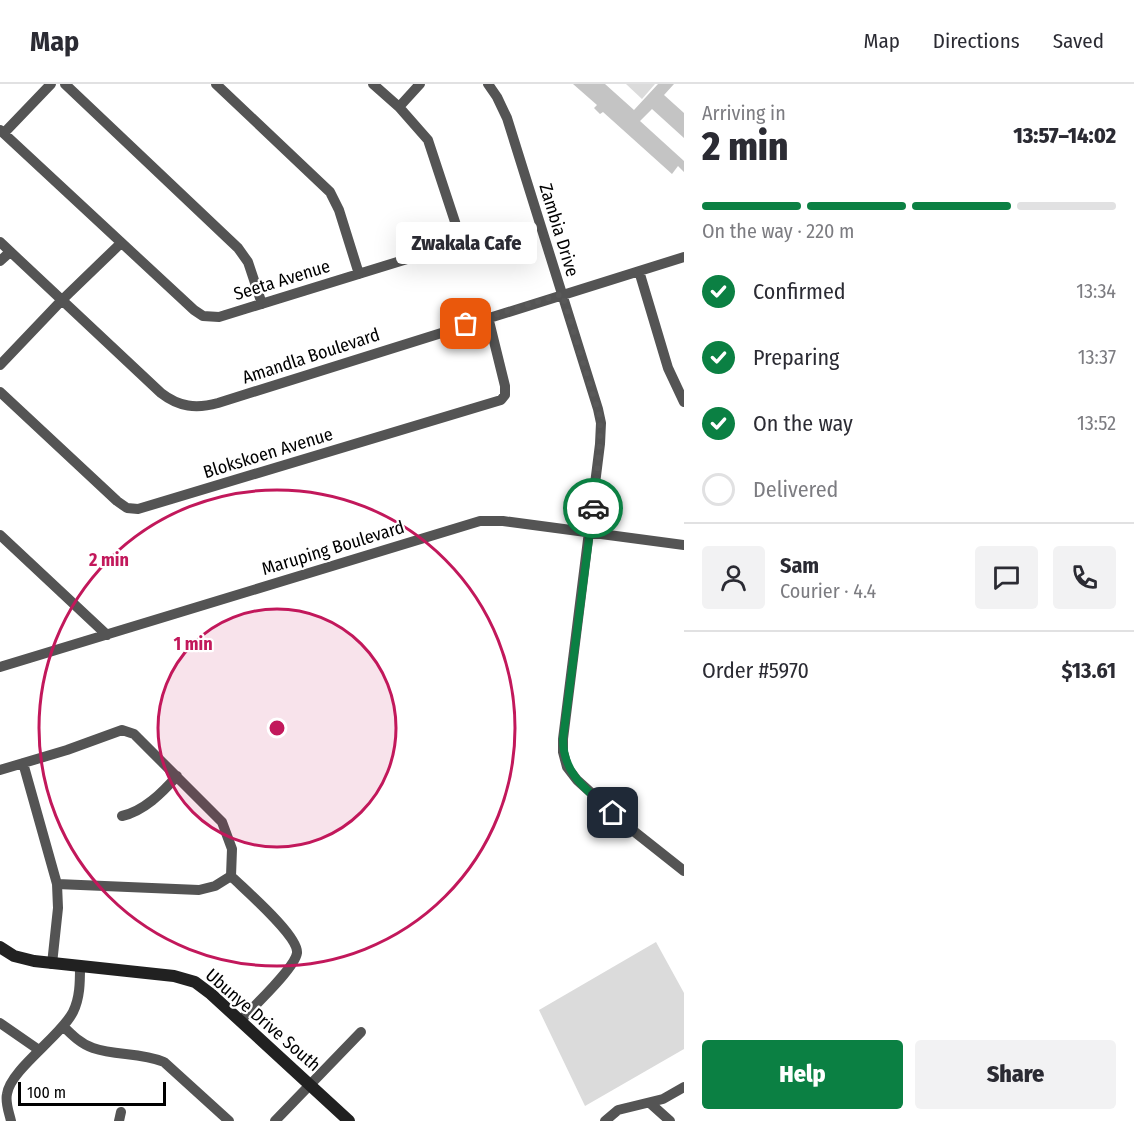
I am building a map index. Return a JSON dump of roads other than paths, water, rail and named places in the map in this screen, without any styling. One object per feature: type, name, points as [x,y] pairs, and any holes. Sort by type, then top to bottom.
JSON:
[{"type":"street","points":[[2,131],[51,84]]},
{"type":"street","points":[[65,84],[238,248],[248,262],[262,304]]},
{"type":"street","points":[[216,84],[330,192],[342,216],[359,274]]},
{"type":"street","name":"Seeta Avenue","points":[[2,131],[120,244],[194,310],[203,316],[219,317],[446,247],[458,237],[428,140],[399,107],[373,84]]},
{"type":"street","points":[[399,107],[420,84]]},
{"type":"street","name":"Zambia Drive","points":[[488,84],[507,118],[601,423],[563,752],[567,767],[584,787],[684,872]]},
{"type":"street","name":"Amandla Boulevard","points":[[0,242],[161,393],[176,403],[192,407],[218,403],[684,257]]},
{"type":"street","points":[[0,365],[120,244]]},
{"type":"street","points":[[0,261],[10,252]]},
{"type":"street","points":[[639,270],[668,368],[684,402]]},
{"type":"street","name":"Blokskoen Avenue","points":[[0,392],[117,501],[128,508],[138,509],[501,400],[505,395],[505,386],[488,317]]},
{"type":"street","name":"Maruping Boulevard","points":[[0,667],[480,521],[495,520],[684,545]]},
{"type":"street","points":[[0,534],[107,635]]},
{"type":"street","points":[[0,770],[122,730],[134,734],[217,816],[226,830],[232,849],[231,876],[289,933],[297,952],[289,968],[241,1020]]},
{"type":"street","points":[[23,764],[57,884],[58,908],[52,964]]},
{"type":"street","points":[[122,816],[143,807],[177,776]]},
{"type":"street","points":[[57,884],[199,890],[215,886],[231,876]]},
{"type":"street","name":"Ubunye Drive South","points":[[0,947],[23,959],[52,964],[185,978],[212,994],[349,1121]]},
{"type":"street","points":[[11,1121],[6,1101],[8,1088],[39,1050],[69,1020],[76,1003],[80,967]]},
{"type":"street","points":[[0,1023],[39,1050]]},
{"type":"street","points":[[63,1026],[94,1049],[137,1054],[164,1062],[229,1121]]},
{"type":"street","points":[[275,1121],[360,1032]]},
{"type":"street","points":[[605,1121],[618,1110],[651,1104],[684,1087]]},
{"type":"street","points":[[651,1104],[670,1121]]},
{"type":"place","name":"Zwakala Cafe","points":[[466,324]]}]
